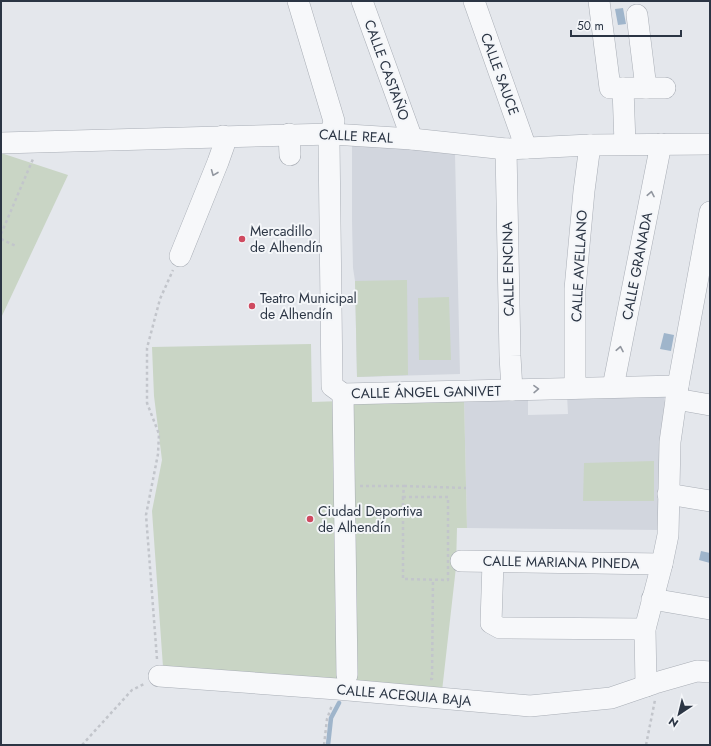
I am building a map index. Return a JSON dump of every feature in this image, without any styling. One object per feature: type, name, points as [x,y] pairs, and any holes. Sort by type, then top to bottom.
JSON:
[{"type":"street","points":[[298,1],[334,121],[332,134]]},
{"type":"street","name":"CALLE CASTAÑO","points":[[362,1],[412,139]]},
{"type":"street","name":"CALLE SAUCE","points":[[474,1],[516,148]]},
{"type":"street","points":[[599,1],[610,88],[656,88],[637,15]]},
{"type":"street","points":[[623,88],[625,144]]},
{"type":"street","points":[[290,134],[290,155]]},
{"type":"street","name":"CALLE REAL","points":[[1,143],[332,134],[516,148],[625,144],[710,144]]},
{"type":"street","name":"CALLE ÁNGEL GANIVET","points":[[332,134],[330,141],[332,386],[343,394],[613,387],[677,392],[710,405]]},
{"type":"street","points":[[180,256],[218,162],[224,145],[223,136]]},
{"type":"street","name":"CALLE GRANADA","points":[[613,387],[661,144]]},
{"type":"street","name":"CALLE AVELLANO","points":[[575,388],[576,289],[584,191],[590,145]]},
{"type":"street","name":"CALLE ENCINA","points":[[512,390],[510,356],[516,148]]},
{"type":"street","points":[[651,684],[644,629],[662,564],[668,535],[670,442],[677,392],[703,298],[710,212]]},
{"type":"street","points":[[342,682],[343,394]]},
{"type":"street","points":[[668,494],[710,501]]},
{"type":"street","name":"CALLE MARIANA PINEDA","points":[[460,561],[662,564]]},
{"type":"street","points":[[493,562],[491,623],[500,628],[644,629]]},
{"type":"street","points":[[652,599],[710,609]]},
{"type":"street","name":"CALLE ACEQUIA BAJA","points":[[159,676],[342,682],[530,706],[611,698],[651,684],[697,671],[710,672]]},
{"type":"path","points":[[1,234],[32,163],[36,150],[31,142]]},
{"type":"path","points":[[1,239],[16,246]]},
{"type":"path","points":[[82,745],[132,690],[159,676],[146,515],[158,454],[159,434],[147,403],[147,348],[160,299],[180,256]]},
{"type":"path","points":[[357,486],[466,488]]},
{"type":"path","points":[[404,486],[403,579],[448,580],[448,497],[404,497]]},
{"type":"path","points":[[424,679],[432,679],[433,579]]},
{"type":"path","points":[[324,745],[327,719],[342,682]]},
{"type":"path","points":[[646,745],[655,703],[651,684]]},
{"type":"shaded area","points":[[352,142],[455,154],[460,374],[357,377],[352,221]]},
{"type":"shaded area","points":[[665,393],[661,530],[467,528],[464,397],[528,396],[528,415],[568,414],[567,395]]},
{"type":"green space","points":[[1,153],[68,175],[1,318]]},
{"type":"green space","points":[[407,280],[408,375],[357,377],[355,281]]},
{"type":"green space","points":[[449,297],[451,360],[419,360],[418,298]]},
{"type":"green space","name":"Ciudad Deportiva de Alhendín","points":[[311,344],[312,402],[464,397],[467,528],[457,528],[456,567],[442,691],[163,667],[152,511],[162,460],[154,396],[152,347]]},
{"type":"green space","points":[[654,461],[654,501],[583,501],[584,463]]},
{"type":"water","points":[[623,8],[626,24],[618,25],[615,9]]},
{"type":"water","points":[[664,333],[674,335],[671,351],[660,349]]},
{"type":"water","points":[[701,551],[710,553],[710,563],[699,560]]},
{"type":"waterway","points":[[328,745],[331,718],[339,703]]},
{"type":"place","name":"Mercadillo de Alhendín","points":[[242,239]]},
{"type":"place","name":"Teatro Municipal de Alhendín","points":[[252,306]]},
{"type":"place","name":"Ciudad Deportiva de Alhendín","points":[[310,519]]}]
